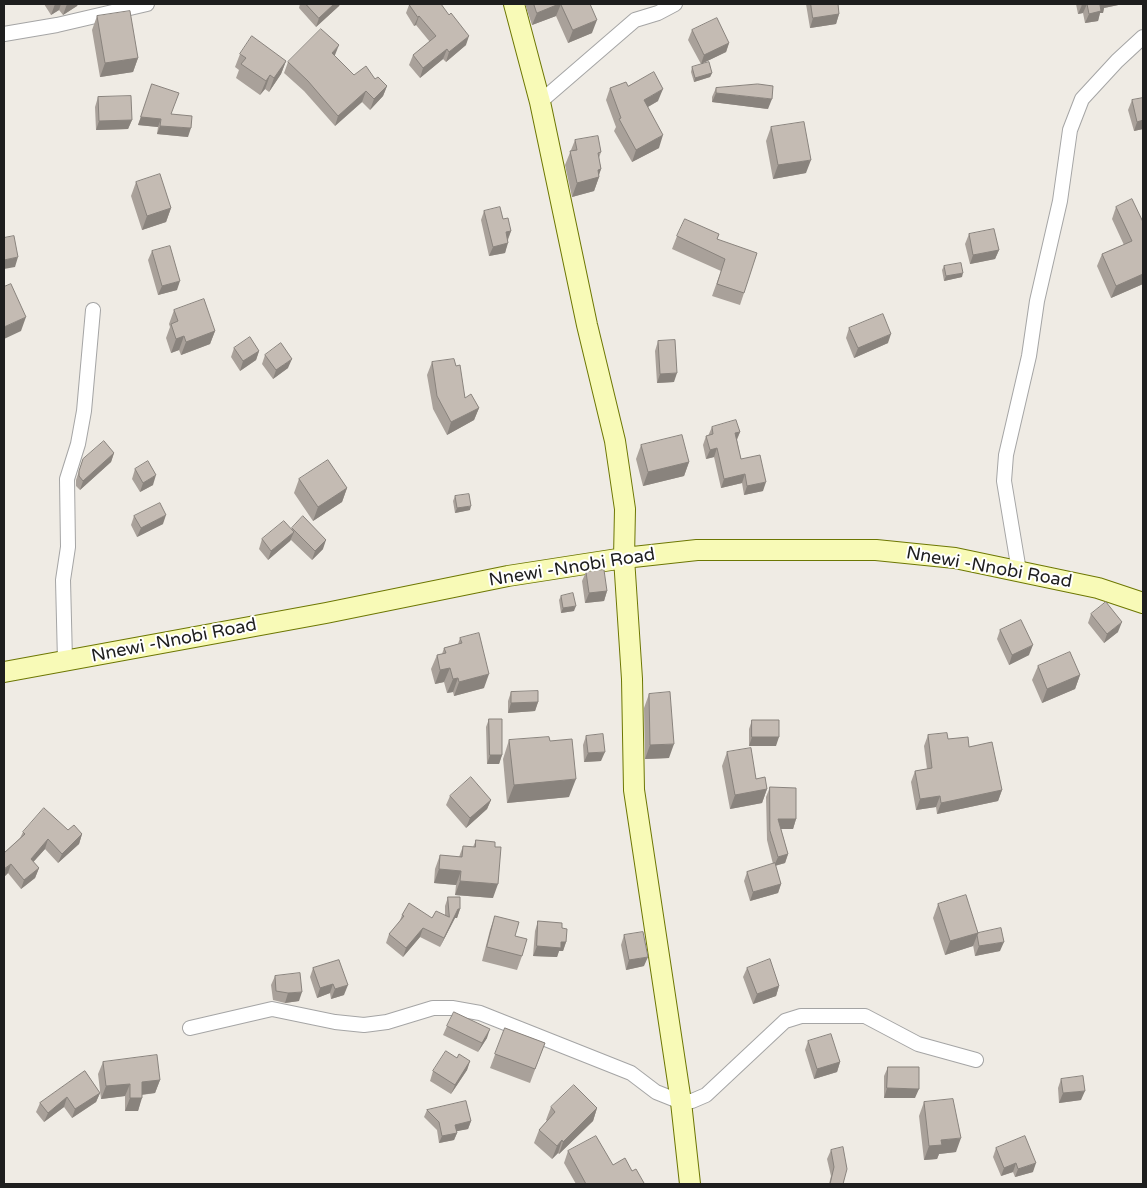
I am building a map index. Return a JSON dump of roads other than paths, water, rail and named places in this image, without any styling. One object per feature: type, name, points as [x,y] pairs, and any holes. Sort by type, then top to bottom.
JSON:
[{"type":"street","points":[[4,34],[57,25],[147,4]]},
{"type":"street","points":[[514,4],[540,102],[594,358],[615,440],[625,509],[624,558],[632,679],[634,790],[681,1102],[690,1184]]},
{"type":"street","points":[[540,102],[635,20],[658,14],[675,4]]},
{"type":"street","points":[[1019,571],[1004,481],[1006,455],[1029,356],[1037,301],[1060,200],[1070,130],[1082,99],[1117,61],[1143,37]]},
{"type":"street","points":[[65,661],[63,580],[68,546],[67,478],[78,444],[84,411],[93,310]]},
{"type":"street","name":"Nnewi -Nnobi Road","points":[[4,672],[326,613],[508,576],[624,558],[697,550],[876,550],[955,558],[1098,588],[1143,603]]},
{"type":"street","points":[[190,1028],[272,1009],[335,1022],[364,1025],[387,1022],[432,1008],[452,1008],[480,1013],[622,1069],[637,1076],[656,1092],[681,1102],[692,1101],[706,1095],[786,1021],[801,1016],[865,1016],[918,1044],[976,1060]]}]
